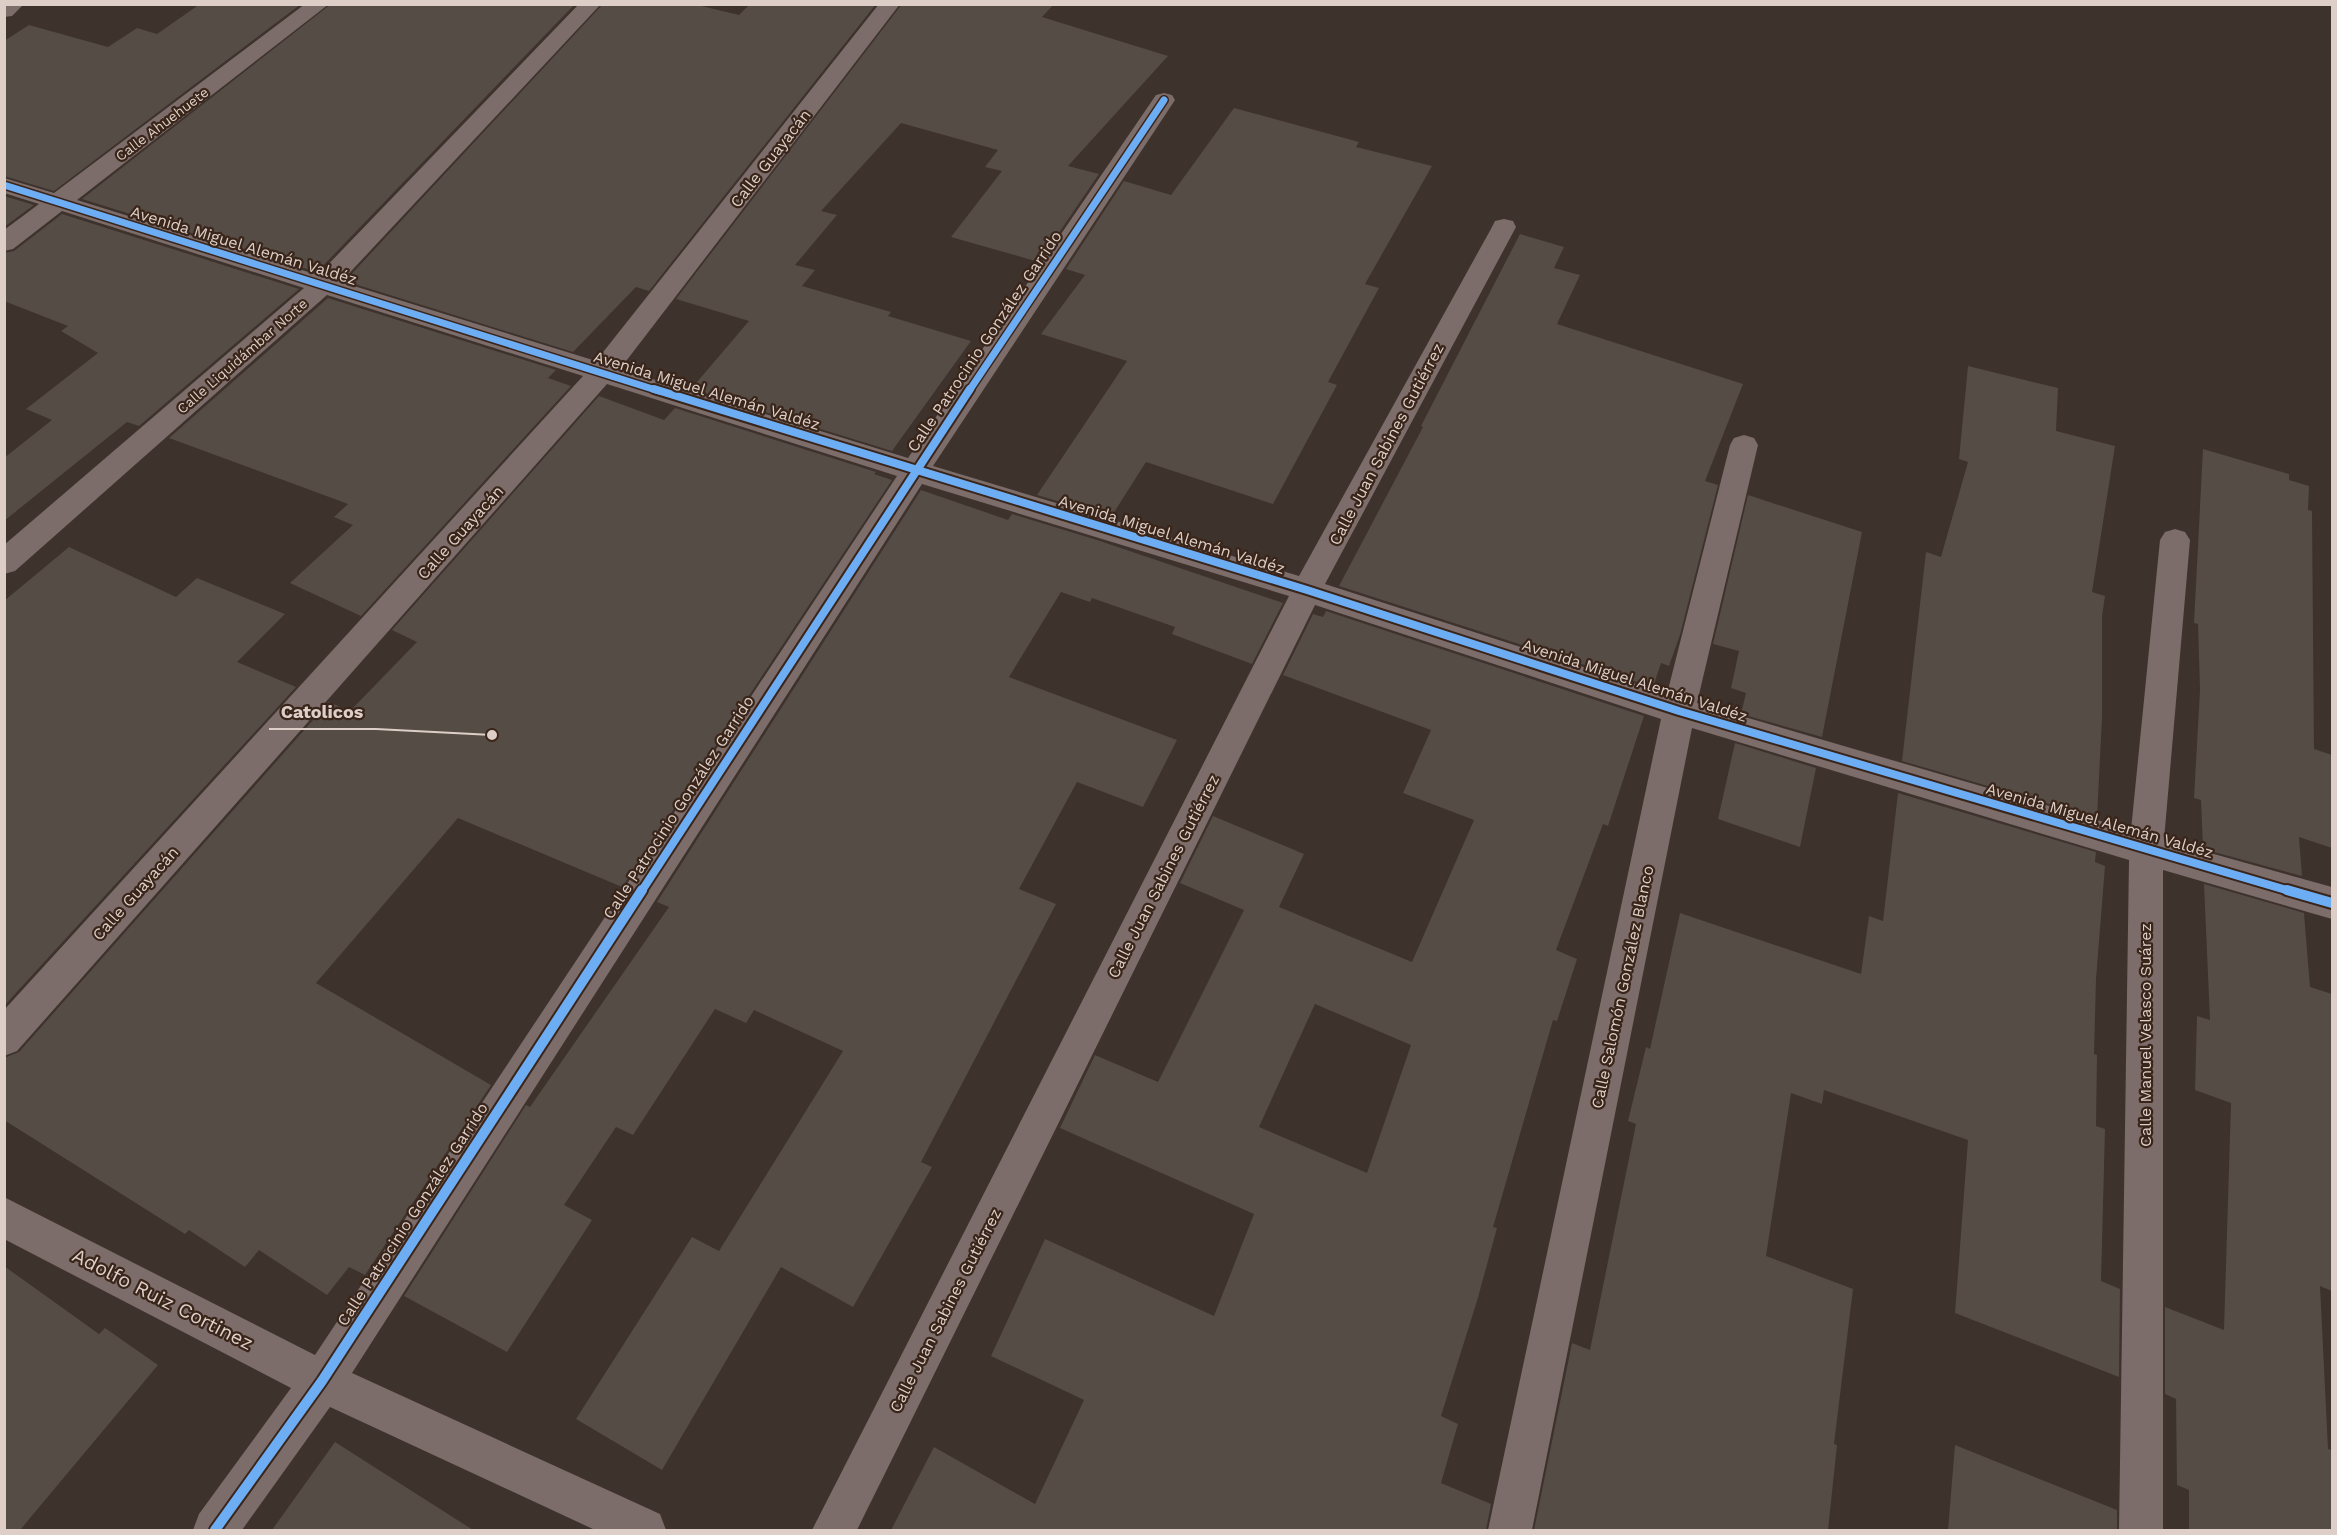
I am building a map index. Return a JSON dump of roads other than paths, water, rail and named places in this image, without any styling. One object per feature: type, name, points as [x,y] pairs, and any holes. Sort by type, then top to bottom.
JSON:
[{"type":"street","points":[[4,11],[14,4]]},
{"type":"street","name":"Calle Ahuehuete","points":[[4,243],[319,4]]},
{"type":"street","name":"Calle Liquidámbar Norte","points":[[4,563],[323,285],[591,4]]},
{"type":"street","name":"Calle Guayacán","points":[[4,1038],[602,373],[890,4]]},
{"type":"street","name":"Calle Patrocinio González Garrido","points":[[215,1530],[322,1381],[915,471],[1164,100]]},
{"type":"street","name":"Avenida Miguel Alemán Valdéz","points":[[4,186],[915,471],[1307,590],[1679,711],[2332,903]]},
{"type":"street","name":"Calle Juan Sabines Gutiérrez","points":[[834,1530],[1307,590],[1504,227]]},
{"type":"street","name":"Calle Salomón González Blanco","points":[[1510,1530],[1679,711],[1744,445]]},
{"type":"street","name":"Calle Manuel Velasco Suárez","points":[[2141,1530],[2146,850],[2175,540]]},
{"type":"street","name":"Adolfo Ruiz Cortinez","points":[[4,1217],[322,1381],[644,1530]]},
{"type":"place","name":"Catolicos","points":[[492,735]]}]
